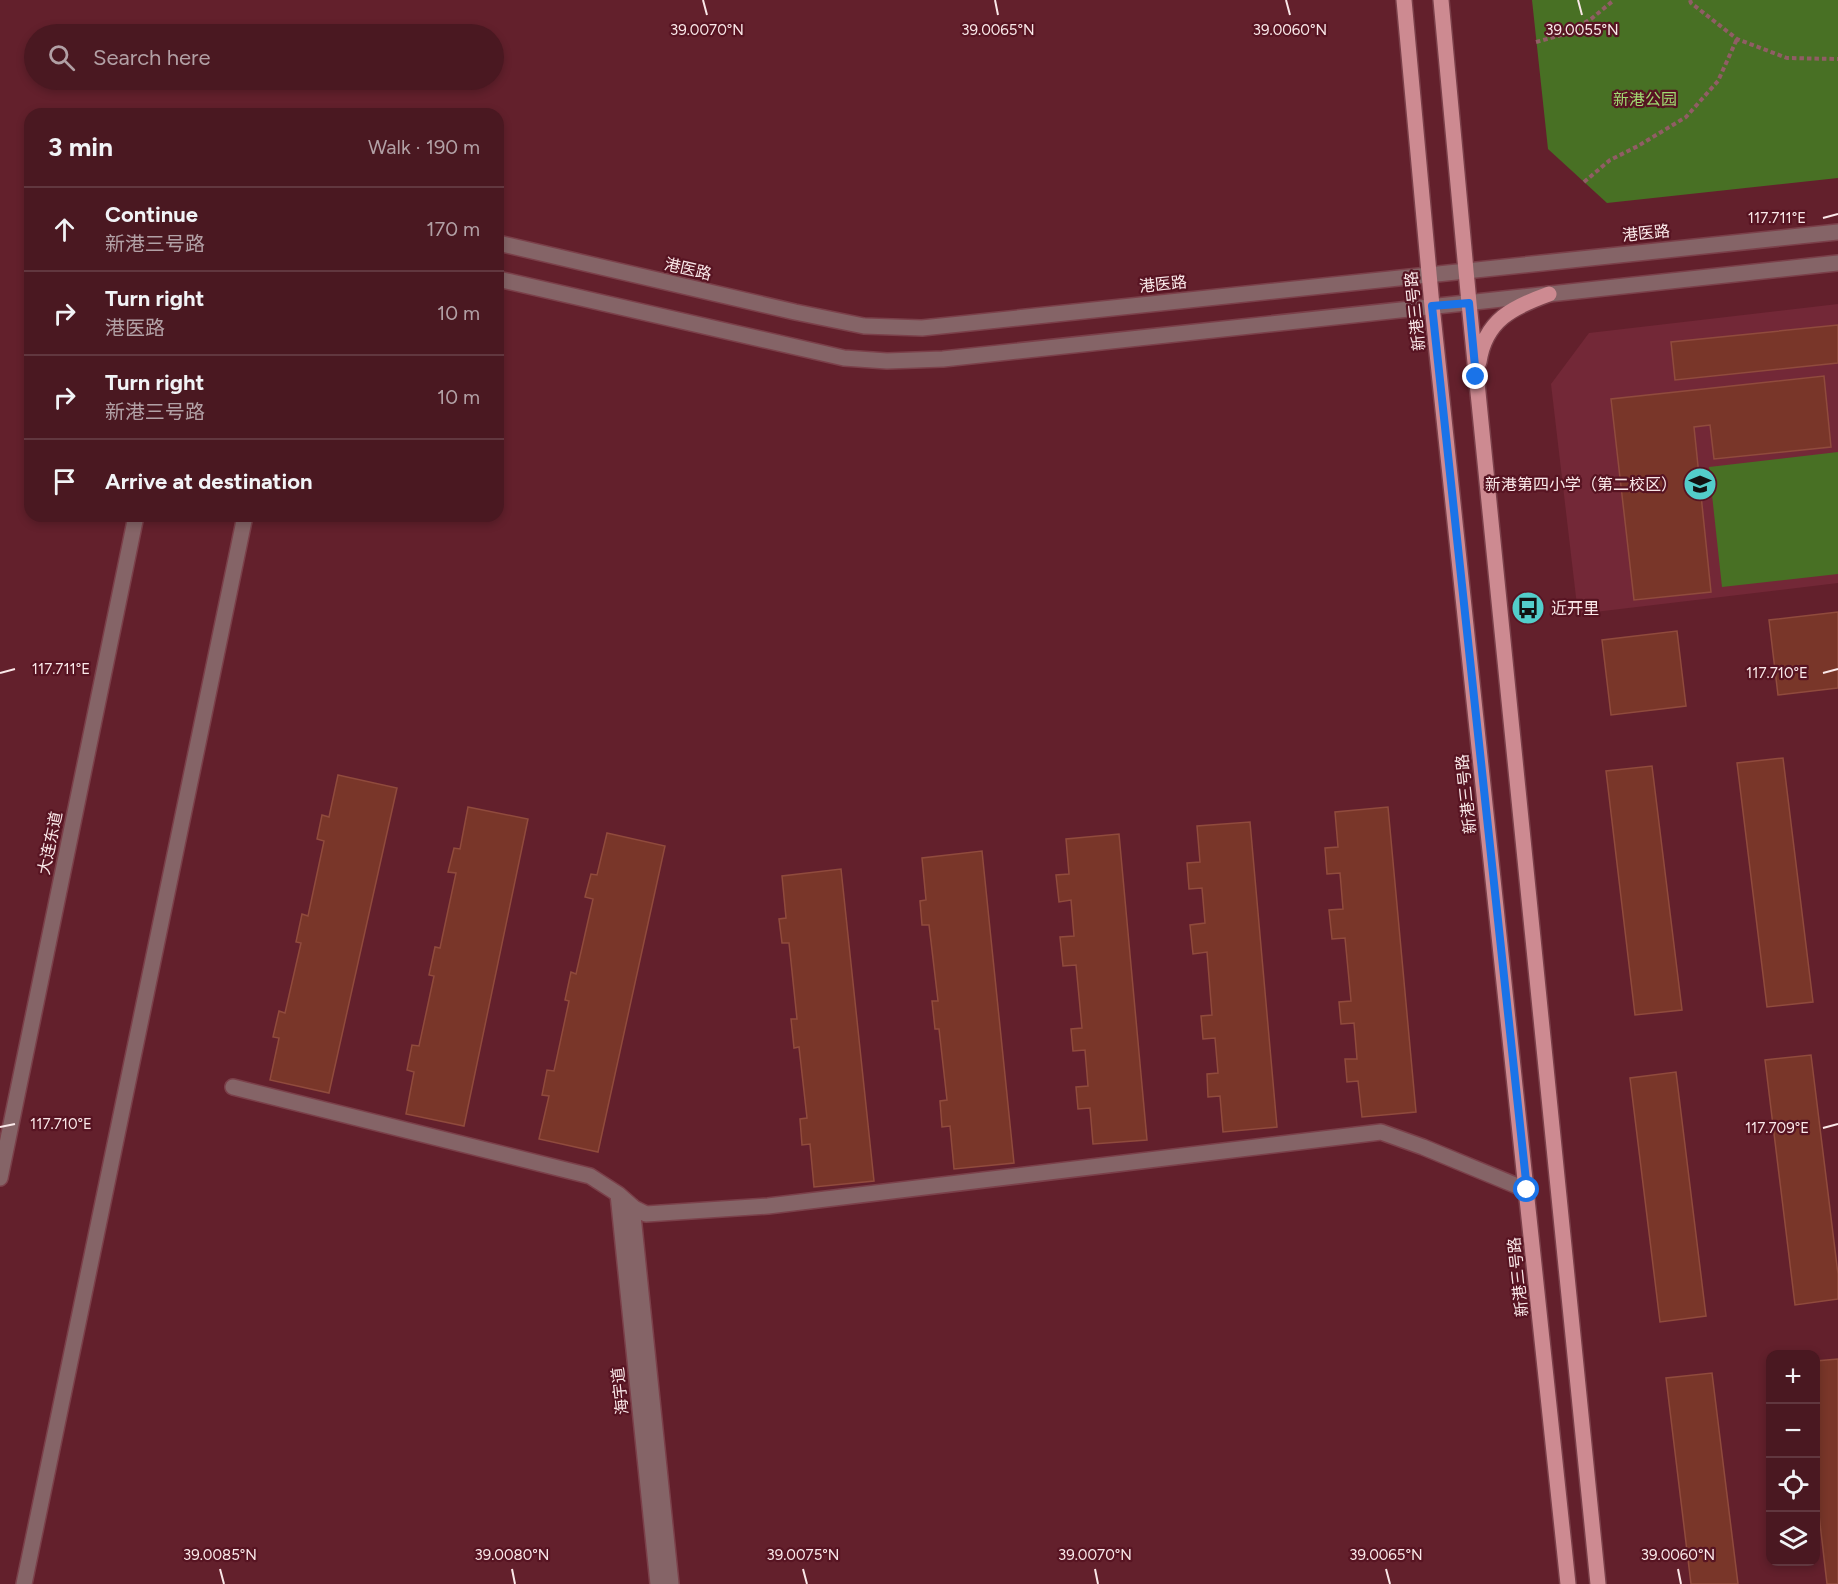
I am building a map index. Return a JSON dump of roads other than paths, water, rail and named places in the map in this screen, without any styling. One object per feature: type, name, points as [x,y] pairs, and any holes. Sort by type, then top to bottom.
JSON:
[{"type":"main road","name":"新港三号路","points":[[1404,0],[1432,306],[1569,1584]]},
{"type":"main road","points":[[1441,0],[1476,377],[1598,1584]]},
{"type":"main road","points":[[1476,377],[1483,346],[1495,324],[1504,314],[1516,307],[1549,294]]},
{"type":"street","name":"港医路","points":[[504,244],[864,326],[922,328],[1838,232]]},
{"type":"street","points":[[504,280],[844,358],[887,361],[943,359],[1838,263]]},
{"type":"street","name":"大连东道","points":[[0,1178],[135,522]]},
{"type":"street","points":[[24,1584],[244,522]]},
{"type":"street","points":[[233,1087],[590,1176],[646,1214],[768,1206],[1381,1132],[1527,1190]]},
{"type":"street","name":"海宇道","points":[[618,1194],[658,1584]]},
{"type":"street","name":"海宇道","points":[[632,1206],[671,1584]]},
{"type":"place","name":"新港第四小学（第二校区）","points":[[1700,484]]},
{"type":"place","name":"近开里","points":[[1528,608]]},
{"type":"park label","name":"新港公园","points":[[1645,99]]}]
